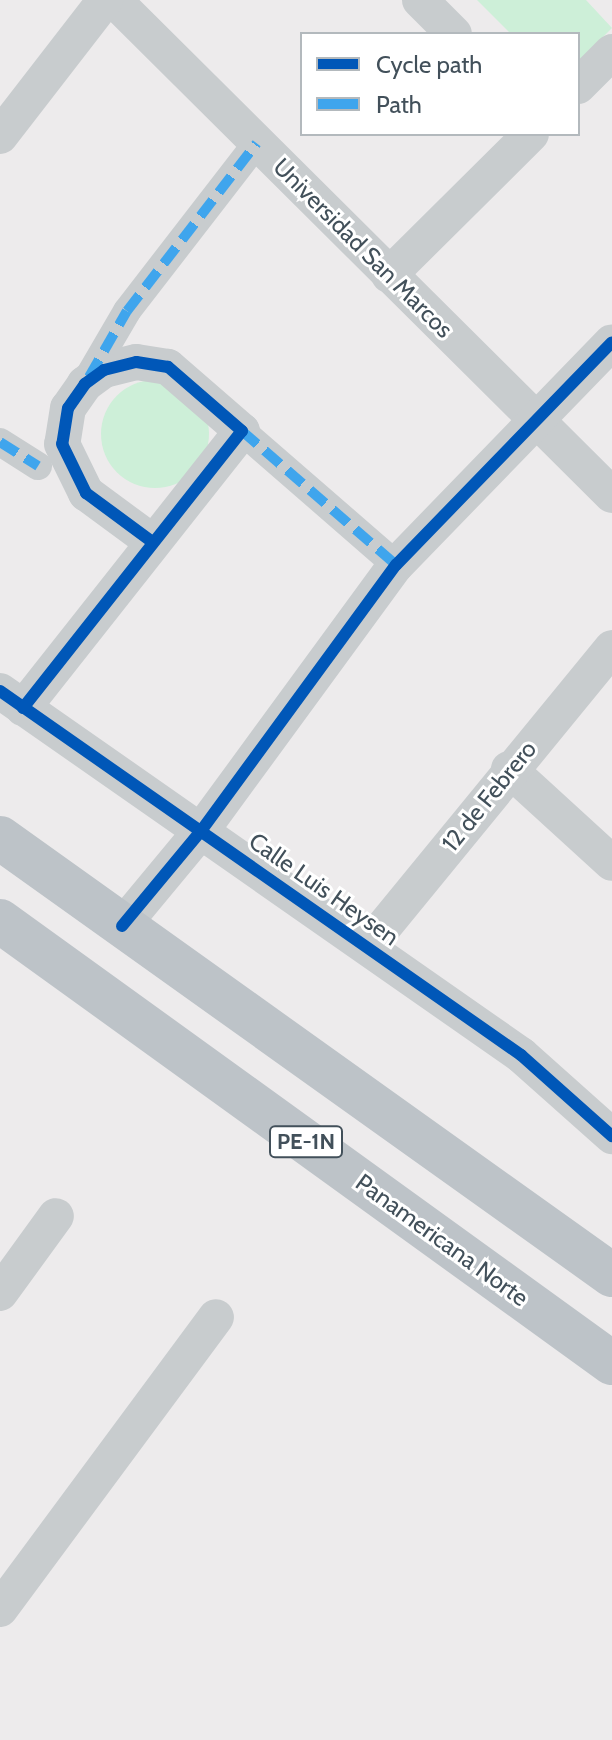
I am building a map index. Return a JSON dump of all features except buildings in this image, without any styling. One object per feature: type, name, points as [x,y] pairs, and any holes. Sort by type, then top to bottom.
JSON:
[{"type":"highway","name":"PE-1N","points":[[0,838],[612,1275]]},
{"type":"highway","name":"Panamericana Norte","points":[[0,921],[612,1363]]},
{"type":"street","points":[[0,136],[105,0]]},
{"type":"street","name":"Universidad San Marcos","points":[[114,0],[612,495]]},
{"type":"street","points":[[420,0],[452,32]]},
{"type":"street","points":[[580,84],[612,52]]},
{"type":"street","points":[[389,275],[529,136]]},
{"type":"street","points":[[86,493],[62,444],[68,408],[127,311],[257,143]]},
{"type":"street","points":[[122,926],[201,831],[396,565],[532,418],[612,342]]},
{"type":"street","points":[[85,384],[104,370],[136,362],[168,367],[396,565]]},
{"type":"street","points":[[11,699],[151,541],[242,431]]},
{"type":"street","points":[[0,442],[86,493],[151,541]]},
{"type":"street","name":"12 de Febrero","points":[[368,946],[509,769],[612,648]]},
{"type":"street","name":"Calle Luis Heysen","points":[[11,699],[521,1055],[612,1136]]},
{"type":"street","points":[[509,769],[612,863]]},
{"type":"street","points":[[0,1293],[56,1216]]},
{"type":"street","points":[[0,1609],[216,1317]]},
{"type":"green space","points":[[477,0],[586,0],[612,28],[580,60],[580,32],[509,32]]},
{"type":"green space","points":[[155,380],[176,384],[193,396],[205,413],[209,434],[205,455],[193,472],[176,484],[155,488],[134,484],[117,472],[105,455],[101,434],[105,413],[117,396],[134,384]]},
{"type":"marked path","points":[[89,377],[127,311],[257,143]]},
{"type":"marked path","points":[[242,431],[396,565]]},
{"type":"marked path","points":[[0,442],[38,466]]},
{"type":"cycle path","points":[[122,926],[201,831],[396,565],[612,342]]},
{"type":"cycle path","points":[[23,708],[242,431],[168,367],[136,362],[104,370],[85,384],[68,408],[62,444],[86,493],[151,541]]},
{"type":"cycle path","points":[[0,691],[521,1055],[612,1136]]}]
